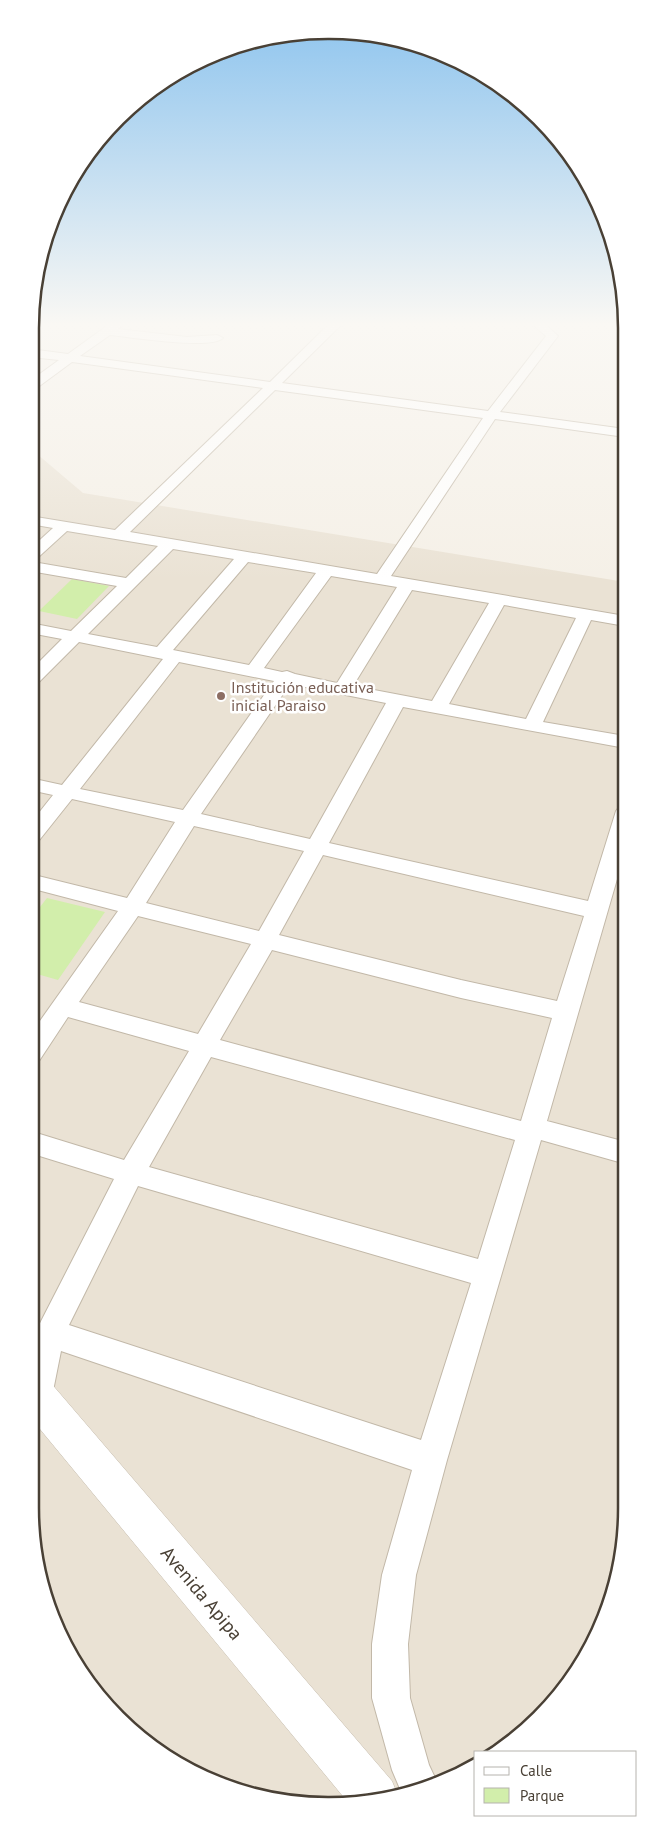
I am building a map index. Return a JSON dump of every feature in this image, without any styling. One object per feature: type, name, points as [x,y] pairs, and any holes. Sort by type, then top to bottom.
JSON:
[{"type":"street","points":[[120,534],[250,409]]},
{"type":"street","points":[[450,409],[618,432]]},
{"type":"street","points":[[381,580],[495,409]]},
{"type":"street","points":[[39,521],[170,542],[618,620]]},
{"type":"street","points":[[39,550],[65,525]]},
{"type":"street","points":[[39,672],[170,542]]},
{"type":"street","points":[[39,826],[168,654],[245,556]]},
{"type":"street","points":[[39,568],[129,583]]},
{"type":"street","points":[[254,670],[327,570]]},
{"type":"street","points":[[343,688],[407,584]]},
{"type":"street","points":[[438,707],[498,599]]},
{"type":"street","points":[[532,726],[586,614]]},
{"type":"street","points":[[39,630],[286,676],[532,726],[618,741]]},
{"type":"street","points":[[39,1041],[133,906],[188,818],[286,676]]},
{"type":"street","points":[[39,1371],[50,1333],[131,1173],[266,939],[398,699]]},
{"type":"street","points":[[39,786],[597,911]]},
{"type":"street","points":[[417,1783],[411,1770],[390,1698],[390,1644],[399,1575],[431,1460],[618,839]]},
{"type":"street","points":[[39,883],[461,989],[566,1012]]},
{"type":"street","points":[[63,1007],[531,1131],[618,1151]]},
{"type":"street","points":[[39,1145],[488,1275]]},
{"type":"street","points":[[50,1333],[304,1416],[431,1460]]},
{"type":"street","name":"Avenida Apipa","points":[[39,1399],[361,1792]]},
{"type":"shaded area","points":[[39,456],[83,493],[618,581],[618,1526],[613,1564],[603,1601],[579,1652],[546,1699],[520,1725],[484,1751],[474,1751],[474,1757],[457,1767],[422,1782],[385,1792],[347,1797],[310,1797],[272,1792],[235,1782],[218,1775],[200,1767],[168,1748],[137,1725],[111,1699],[88,1668],[69,1636],[61,1618],[54,1601],[44,1564],[39,1526]]},
{"type":"green space","points":[[72,579],[109,586],[77,619],[39,611]]},
{"type":"green space","points":[[47,898],[105,912],[58,980],[39,975],[39,908]]},
{"type":"place","name":"Institución educativa inicial Paraiso","points":[[221,696]]}]
